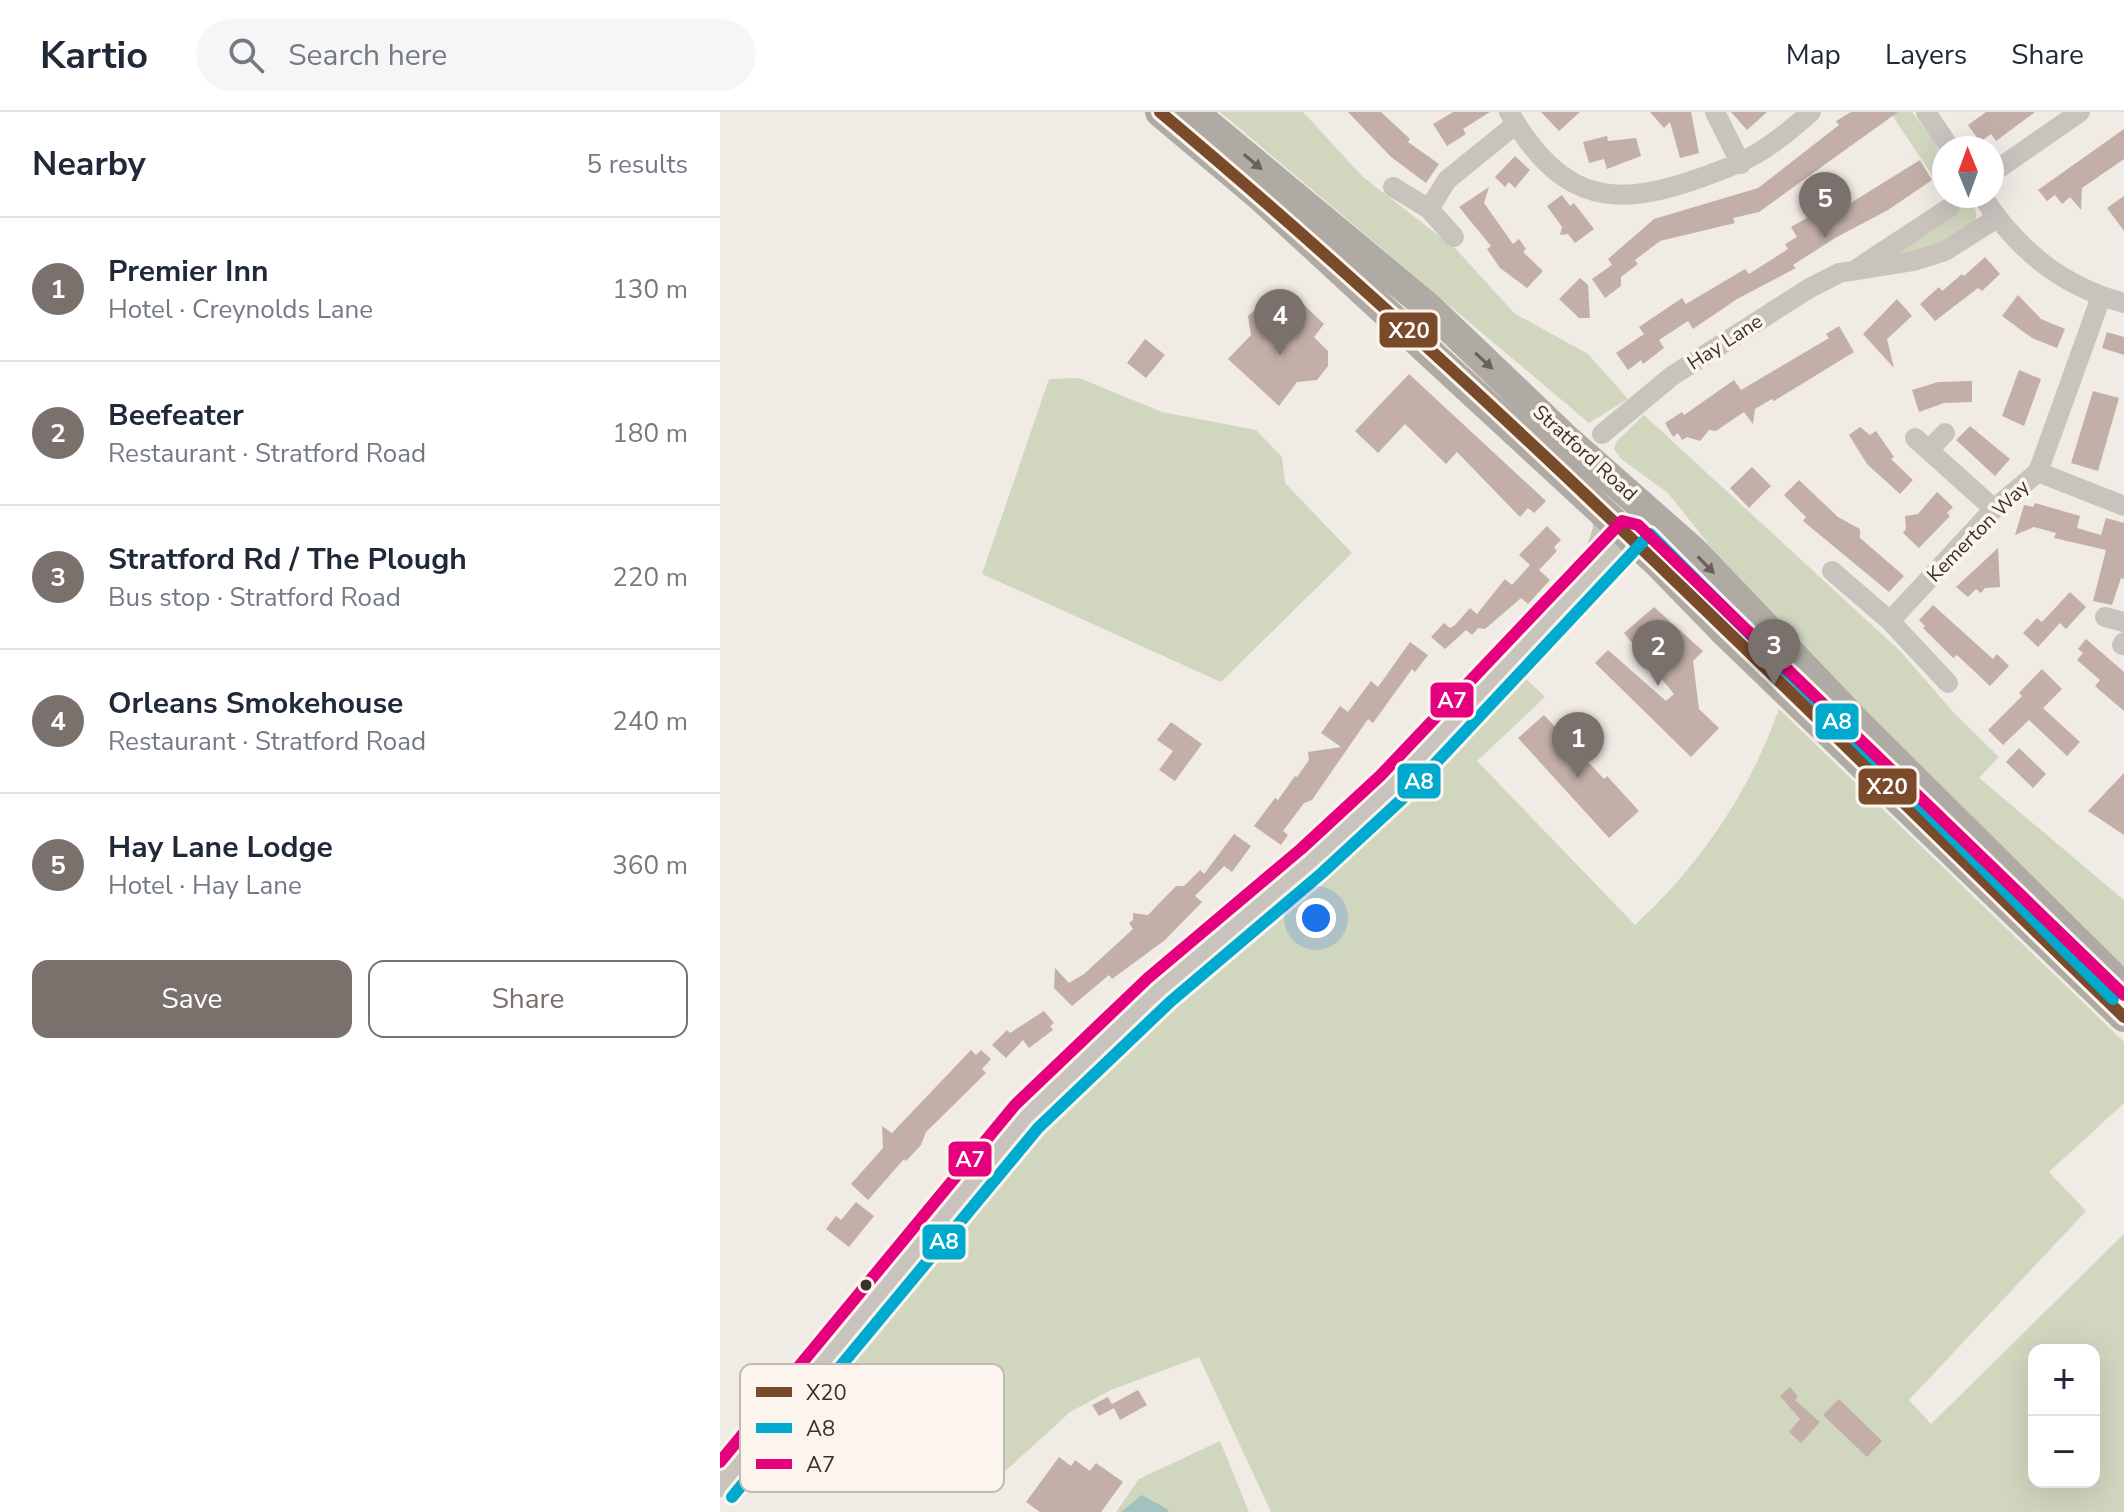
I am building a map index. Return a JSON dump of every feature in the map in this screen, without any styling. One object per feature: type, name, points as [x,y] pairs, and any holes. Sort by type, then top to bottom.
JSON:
[{"type":"highway","name":"Stratford Road","points":[[1160,112],[1283,216],[1602,512],[1638,523],[2124,988]]},
{"type":"highway","name":"Stratford Road","points":[[1193,112],[1428,307],[1566,439],[1572,457],[2124,1017]]},
{"type":"street","points":[[1715,112],[1741,164]]},
{"type":"street","points":[[1429,209],[1447,180],[1512,118],[1544,159],[1583,188],[1604,196],[1623,198],[1656,193],[1741,164],[1771,148],[1811,112]]},
{"type":"street","points":[[1926,112],[1942,136]]},
{"type":"street","points":[[2004,165],[2080,112]]},
{"type":"street","points":[[1393,187],[1429,209],[1454,237]]},
{"type":"street","name":"Hay Lane","points":[[1858,268],[1949,208]]},
{"type":"street","points":[[1990,208],[2031,257],[2101,297],[2124,303]]},
{"type":"street","name":"Hay Lane","points":[[1602,434],[1672,376],[1808,289],[1839,273],[1914,261],[1945,251],[1997,218]]},
{"type":"street","name":"Kemerton Way","points":[[1890,621],[1994,509],[2038,472],[2101,297]]},
{"type":"street","points":[[1945,433],[1922,444],[1994,509]]},
{"type":"street","points":[[2038,472],[2124,506]]},
{"type":"street","points":[[1589,573],[1603,529],[1602,512]]},
{"type":"street","points":[[822,1364],[1026,1117],[1159,990],[1312,861],[1391,787],[1638,523]]},
{"type":"street","points":[[1832,571],[1890,621],[1948,683]]},
{"type":"street","points":[[720,1487],[740,1463]]},
{"type":"green space","points":[[1220,112],[1303,112],[1363,177],[1456,249],[1514,313],[1588,354],[1628,399],[1589,423]]},
{"type":"green space","points":[[1890,112],[1912,112],[1932,138],[1932,175]]},
{"type":"green space","points":[[1952,208],[1975,208],[1975,222],[1969,231],[1918,252],[1894,255],[1955,214]]},
{"type":"green space","points":[[1079,378],[1162,412],[1256,430],[1282,457],[1285,483],[1352,553],[1221,682],[982,574],[1049,379]]},
{"type":"green space","points":[[1644,415],[1900,651],[1955,714],[1999,757],[1979,778],[2124,900],[2124,974],[1705,550],[1707,542],[1668,493],[1621,459],[1614,449],[1616,442]]},
{"type":"green space","points":[[1518,671],[1545,697],[1477,761],[1635,925],[1681,878],[1720,826],[1753,770],[1779,709],[2124,1042],[2124,1103],[2049,1172],[2086,1211],[1909,1400],[1931,1424],[2124,1234],[2124,1512],[1271,1512],[1199,1357],[1111,1390],[1070,1412],[1004,1472],[1004,1364],[838,1364],[1053,1115],[1376,832]]},
{"type":"green space","points":[[1220,1441],[1249,1512],[1116,1512],[1139,1479]]},
{"type":"water","points":[[1142,1495],[1167,1509],[1169,1512],[1121,1512]]},
{"type":"building","points":[[1348,112],[1381,112],[1410,139],[1408,142],[1439,164],[1426,183],[1391,157]]},
{"type":"building","points":[[1453,112],[1490,112],[1463,129],[1466,134],[1447,146],[1433,124]]},
{"type":"building","points":[[1541,112],[1580,112],[1559,131]]},
{"type":"building","points":[[1650,112],[1691,112],[1699,153],[1680,158],[1670,122],[1664,128]]},
{"type":"building","points":[[1731,112],[1767,112],[1747,130]]},
{"type":"building","points":[[1851,112],[1898,112],[1759,212],[1733,218],[1735,223],[1660,241],[1635,260],[1638,264],[1621,277],[1621,286],[1605,298],[1592,279],[1612,265],[1608,259],[1654,219],[1758,188],[1839,125],[1836,121]]},
{"type":"building","points":[[1986,112],[2035,112],[2003,136],[1976,136],[1968,125]]},
{"type":"building","points":[[2124,129],[2124,159],[2082,188],[2081,210],[2070,197],[2062,204],[2055,195],[2047,201],[2038,190]]},
{"type":"building","points":[[1607,136],[1608,141],[1636,138],[1641,156],[1607,169],[1604,159],[1589,163],[1583,142]]},
{"type":"building","points":[[1515,156],[1530,170],[1515,188],[1509,182],[1505,187],[1495,177]]},
{"type":"building","points":[[1920,160],[1932,180],[1888,210],[1793,265],[1796,268],[1737,299],[1693,329],[1688,321],[1659,340],[1664,348],[1643,364],[1641,360],[1628,370],[1616,353],[1644,334],[1639,327],[1682,298],[1686,304],[1745,269],[1749,274],[1788,249],[1785,244],[1797,237],[1791,227],[1836,201],[1841,209]]},
{"type":"building","points":[[1489,187],[1484,203],[1513,244],[1519,239],[1526,249],[1523,252],[1543,271],[1527,288],[1500,268],[1487,249],[1491,246],[1459,207]]},
{"type":"building","points":[[1562,195],[1570,206],[1574,203],[1594,229],[1575,243],[1568,234],[1560,235],[1562,227],[1547,206]]},
{"type":"building","points":[[2124,196],[2124,231],[2107,208]]},
{"type":"building","points":[[1985,257],[2000,274],[1982,291],[1978,288],[1935,321],[1920,304],[1939,287],[1942,291],[1962,274],[1964,276]]},
{"type":"building","points":[[1580,278],[1588,285],[1590,318],[1579,318],[1559,299]]},
{"type":"building","points":[[2018,295],[2041,319],[2065,329],[2057,348],[2032,338],[2002,316]]},
{"type":"building","points":[[1897,299],[1912,316],[1887,339],[1894,368],[1863,334]]},
{"type":"building","points":[[1277,303],[1292,319],[1304,305],[1324,324],[1314,337],[1328,351],[1328,366],[1317,380],[1297,382],[1279,406],[1228,359],[1251,335],[1248,316],[1262,304]]},
{"type":"building","points":[[1839,326],[1854,352],[1774,401],[1772,399],[1755,409],[1753,424],[1744,412],[1716,431],[1709,430],[1700,441],[1687,437],[1682,440],[1678,433],[1673,437],[1665,423],[1682,412],[1684,415],[1734,380],[1741,390],[1829,338],[1826,334]]},
{"type":"building","points":[[2107,332],[2124,337],[2124,355],[2102,348]]},
{"type":"building","points":[[1145,339],[1165,355],[1146,378],[1127,363]]},
{"type":"building","points":[[2019,370],[2041,379],[2024,426],[2002,416]]},
{"type":"building","points":[[1409,374],[1546,501],[1534,513],[1528,508],[1520,517],[1457,452],[1446,464],[1405,424],[1378,453],[1355,431]]},
{"type":"building","points":[[1972,381],[1972,402],[1944,403],[1919,412],[1912,390],[1938,382]]},
{"type":"building","points":[[2093,391],[2119,398],[2098,471],[2071,463]]},
{"type":"building","points":[[1970,426],[2010,459],[1995,476],[1956,440]]},
{"type":"building","points":[[1860,427],[1870,435],[1876,431],[1894,457],[1891,459],[1913,480],[1900,494],[1867,464],[1849,435]]},
{"type":"building","points":[[1752,467],[1771,486],[1749,508],[1730,488]]},
{"type":"building","points":[[1799,480],[1838,517],[1860,529],[1860,538],[1904,576],[1889,592],[1803,521],[1806,517],[1784,495]]},
{"type":"building","points":[[1937,492],[1953,507],[1947,513],[1950,516],[1919,548],[1903,533],[1906,529],[1905,516],[1918,514]]},
{"type":"building","points":[[2035,503],[2080,516],[2077,528],[2101,535],[2106,518],[2124,523],[2124,579],[2121,578],[2112,605],[2093,601],[2106,550],[2054,538],[2056,533],[2034,527],[2015,535],[2024,505],[2033,507]]},
{"type":"building","points":[[1547,526],[1561,540],[1554,547],[1557,551],[1539,570],[1550,580],[1528,604],[1521,598],[1485,629],[1478,628],[1472,635],[1466,630],[1445,649],[1431,637],[1444,623],[1450,628],[1455,625],[1470,608],[1477,614],[1505,579],[1512,585],[1530,565],[1519,555]]},
{"type":"building","points":[[1998,548],[2000,587],[1985,588],[1981,593],[1976,589],[1968,597],[1956,587]]},
{"type":"building","points":[[2070,592],[2086,607],[2066,629],[2060,623],[2038,647],[2023,633],[2037,618],[2042,622]]},
{"type":"building","points":[[1933,605],[1993,659],[1997,654],[2009,666],[1990,686],[1957,655],[1953,658],[1923,628],[1925,626],[1919,620]]},
{"type":"building","points":[[1654,607],[1703,651],[1693,661],[1699,709],[1719,728],[1691,757],[1595,663],[1608,650],[1666,701],[1674,694],[1624,633]]},
{"type":"building","points":[[2086,639],[2124,672],[2124,711],[2095,686],[2100,680],[2077,660],[2083,653],[2078,649]]},
{"type":"building","points":[[1410,642],[1428,655],[1415,672],[1412,669],[1373,723],[1368,719],[1312,800],[1304,803],[1283,831],[1288,835],[1281,845],[1254,826],[1275,798],[1278,800],[1297,777],[1309,760],[1308,752],[1341,747],[1321,733],[1340,706],[1348,712],[1371,681],[1378,687]]},
{"type":"building","points":[[2042,669],[2062,689],[2043,708],[2080,742],[2067,756],[2029,720],[2003,745],[1988,730],[2022,696],[2019,693]]},
{"type":"building","points":[[1544,715],[1639,811],[1609,838],[1518,738]]},
{"type":"building","points":[[1171,722],[1202,744],[1175,781],[1159,770],[1173,751],[1157,740]]},
{"type":"building","points":[[2019,748],[2046,774],[2033,788],[2006,762]]},
{"type":"building","points":[[2124,773],[2124,835],[2088,811]]},
{"type":"building","points":[[1234,834],[1251,846],[1232,872],[1224,866],[1195,896],[1202,902],[1165,940],[1112,979],[1109,975],[1072,1006],[1054,988],[1055,968],[1069,983],[1084,974],[1133,929],[1129,923],[1133,920],[1133,913],[1148,915],[1176,886],[1184,886],[1200,870],[1204,874]]},
{"type":"building","points":[[1044,1011],[1054,1023],[1050,1026],[1053,1030],[1029,1048],[1023,1040],[1006,1058],[992,1045],[1007,1030],[1010,1033]]},
{"type":"building","points":[[971,1050],[976,1055],[981,1050],[991,1059],[982,1069],[986,1073],[926,1132],[921,1145],[906,1161],[904,1159],[868,1200],[851,1184],[883,1148],[882,1126],[892,1133]]},
{"type":"building","points":[[856,1202],[874,1216],[849,1247],[826,1229],[836,1216],[841,1220]]},
{"type":"building","points":[[1790,1387],[1798,1397],[1795,1400],[1820,1422],[1801,1443],[1789,1432],[1800,1419],[1780,1396]]},
{"type":"building","points":[[1138,1390],[1147,1405],[1120,1420],[1112,1404]]},
{"type":"building","points":[[1108,1397],[1114,1408],[1099,1416],[1092,1405]]},
{"type":"building","points":[[1839,1399],[1882,1441],[1867,1457],[1823,1415]]},
{"type":"building","points":[[1059,1457],[1071,1466],[1075,1460],[1090,1471],[1096,1463],[1123,1482],[1101,1512],[1040,1512],[1026,1502]]},
{"type":"transit line","name":"X20","points":[[1160,112],[1285,220],[1530,442],[2124,1017]]},
{"type":"transit line","name":"A7","points":[[801,1364],[1015,1105],[1148,978],[1301,849],[1380,776],[1622,521],[1638,525],[2124,995]]},
{"type":"transit line","name":"A8","points":[[842,1364],[1038,1128],[1170,1002],[1322,873],[1402,799],[1650,534],[2113,999]]},
{"type":"transit line","name":"A7","points":[[720,1462],[740,1438]]},
{"type":"transit line","name":"A8","points":[[732,1497],[740,1487]]},
{"type":"place","name":"Hay Lane Lodge","points":[[1825,238]]},
{"type":"place","name":"Orleans Smokehouse","points":[[1280,355]]},
{"type":"place","name":"Stratford Rd / The Plough","points":[[1774,685]]},
{"type":"place","name":"Beefeater","points":[[1658,686]]},
{"type":"place","name":"Premier Inn","points":[[1578,778]]}]
